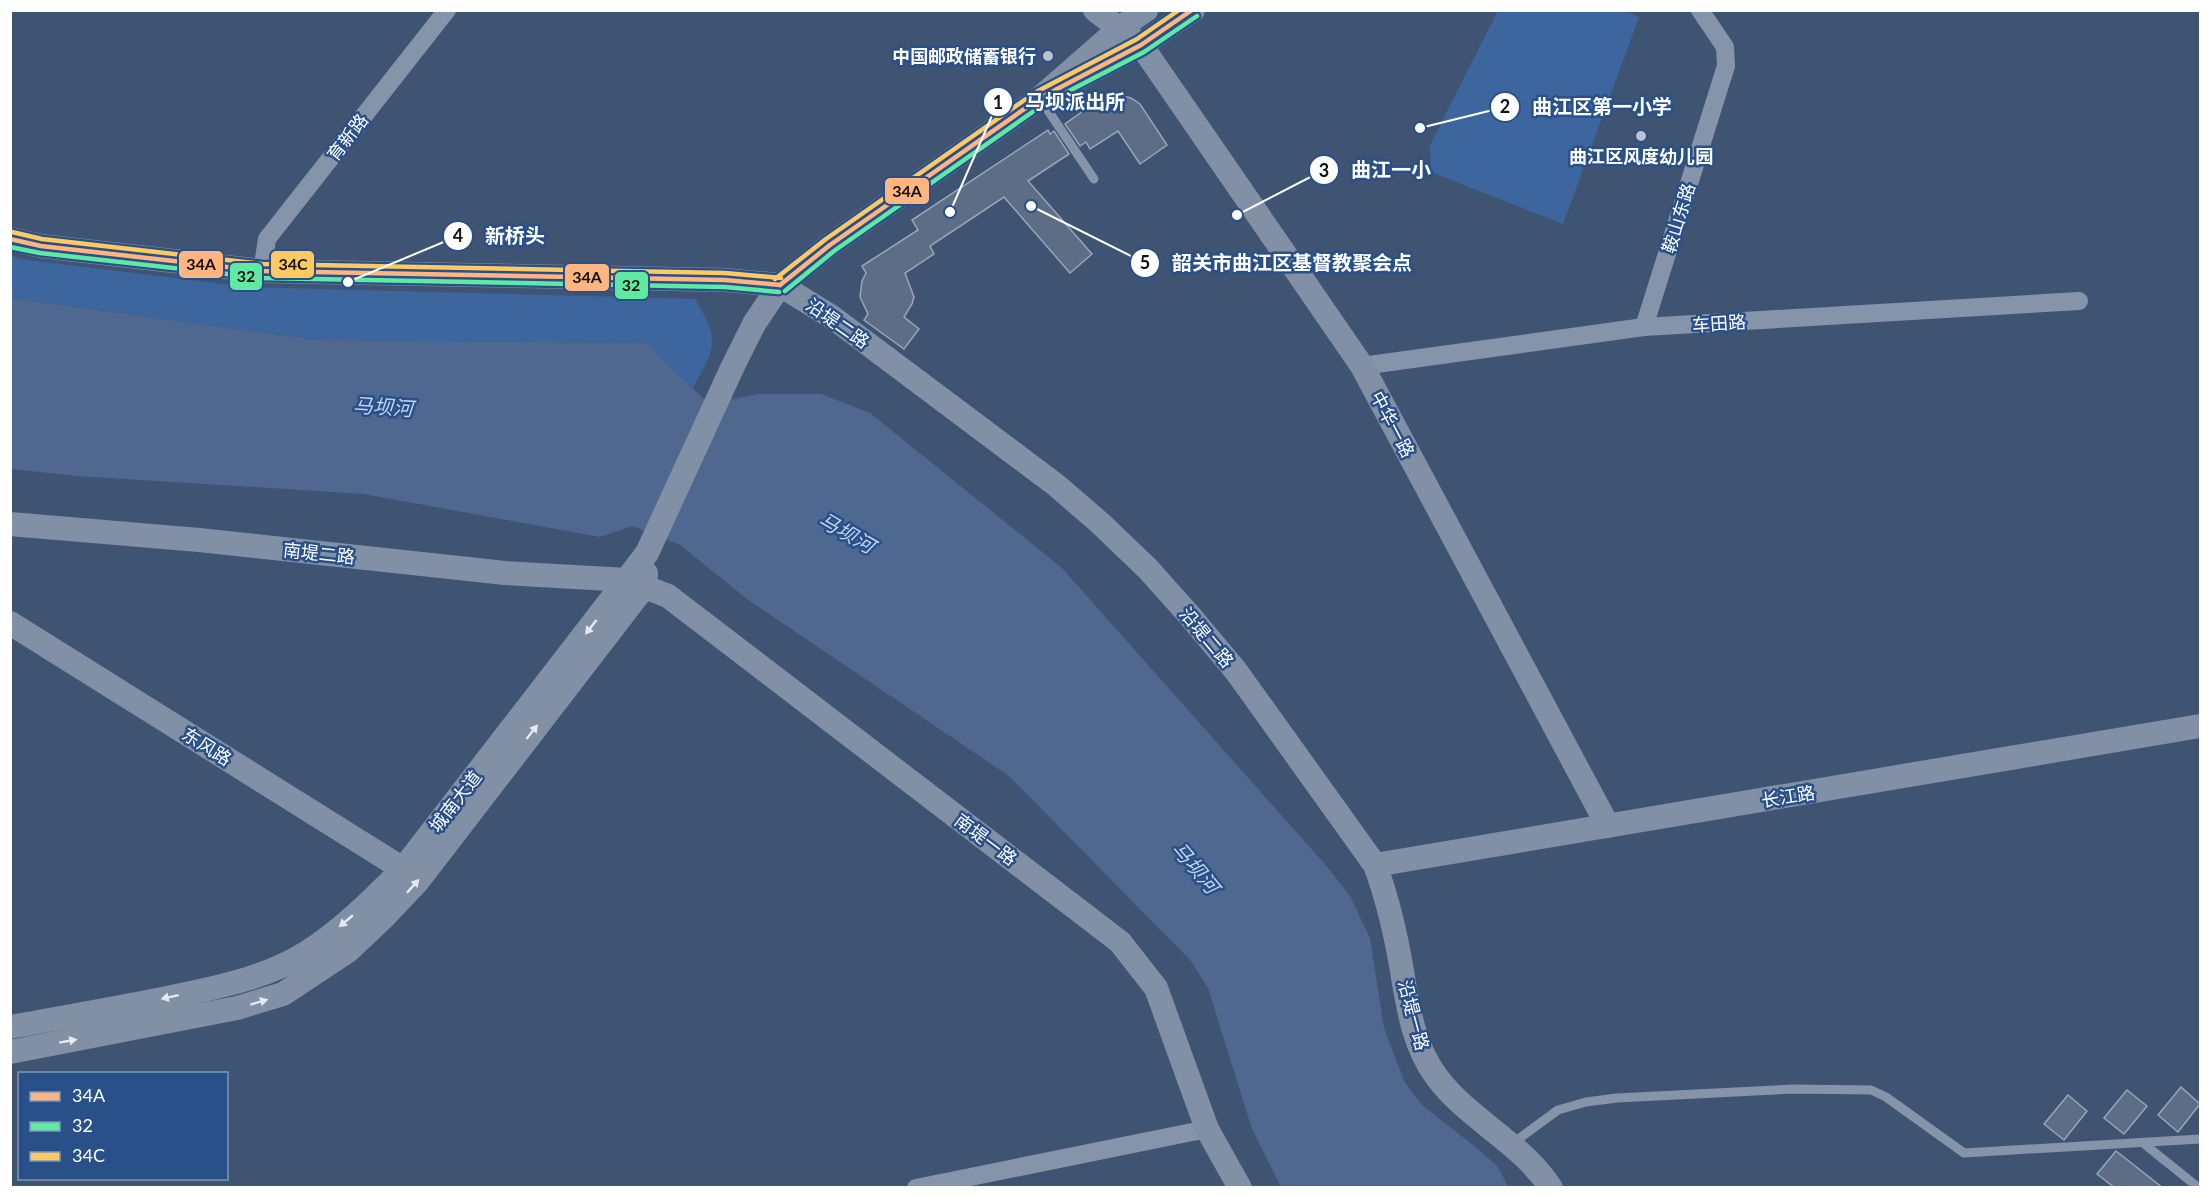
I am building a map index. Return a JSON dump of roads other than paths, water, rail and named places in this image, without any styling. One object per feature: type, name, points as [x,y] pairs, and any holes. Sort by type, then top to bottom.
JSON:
[{"type":"main road","name":"中华一路","points":[[1095,10],[1141,45],[1362,366],[1608,826]]},
{"type":"main road","points":[[1040,98],[1120,28],[1146,10]]},
{"type":"main road","points":[[1040,98],[1141,45],[1193,10]]},
{"type":"main road","name":"城南大道","points":[[10,1027],[119,1008],[227,985],[273,969],[306,952],[371,901],[403,869],[636,583],[647,553],[754,324],[780,285],[830,245],[1040,98]]},
{"type":"main road","name":"沿堤二路","points":[[10,239],[41,246],[262,271],[725,280],[780,285],[832,317],[1056,485],[1148,569],[1236,671],[1375,865]]},
{"type":"main road","name":"南堤二路","points":[[10,524],[199,540],[505,573],[636,583]]},
{"type":"main road","points":[[10,1052],[131,1030],[255,1003],[283,994],[348,951],[418,881],[636,583]]},
{"type":"main road","name":"南堤一路","points":[[636,583],[668,596],[1120,942],[1156,988],[1207,1129],[1240,1188]]},
{"type":"main road","name":"东风路","points":[[10,622],[403,869]]},
{"type":"main road","name":"长江路","points":[[1375,865],[2200,726]]},
{"type":"main road","name":"沿堤一路","points":[[1375,865],[1387,898],[1419,1049],[1436,1076],[1457,1099],[1539,1169],[1551,1188]]},
{"type":"street","name":"育新路","points":[[262,271],[267,238],[447,10]]},
{"type":"street","name":"鞍山东路","points":[[1644,327],[1726,66],[1725,47],[1700,10]]},
{"type":"street","name":"车田路","points":[[1362,366],[1644,327],[2079,301]]},
{"type":"street","points":[[916,1188],[1207,1129]]},
{"type":"lane","points":[[1040,98],[1094,179]]},
{"type":"lane","points":[[1512,1144],[1558,1110],[1586,1102],[1617,1098],[1793,1089],[1871,1090],[1886,1097],[1964,1153],[2200,1140]]},
{"type":"lane","points":[[2143,1143],[2199,1188]]},
{"type":"water","name":"马坝河","points":[[11,298],[317,340],[646,343],[709,404],[758,394],[821,394],[870,413],[1062,568],[1330,870],[1350,896],[1370,938],[1384,1028],[1404,1081],[1422,1105],[1498,1167],[1508,1187],[1281,1187],[1252,1129],[1208,988],[1191,961],[1009,776],[747,599],[680,545],[632,526],[600,537],[364,494],[77,476],[11,469]]},
{"type":"place","name":"中国邮政储蓄银行","points":[[1048,56]]},
{"type":"place","name":"曲江区第一小学","points":[[1420,128]]},
{"type":"place","name":"曲江区风度幼儿园","points":[[1641,136]]},
{"type":"place","name":"韶关市曲江区基督教聚会点","points":[[1031,206]]},
{"type":"place","name":"马坝派出所","points":[[950,212]]},
{"type":"place","name":"曲江一小","points":[[1237,215]]},
{"type":"place","name":"新桥头","points":[[348,282]]}]
